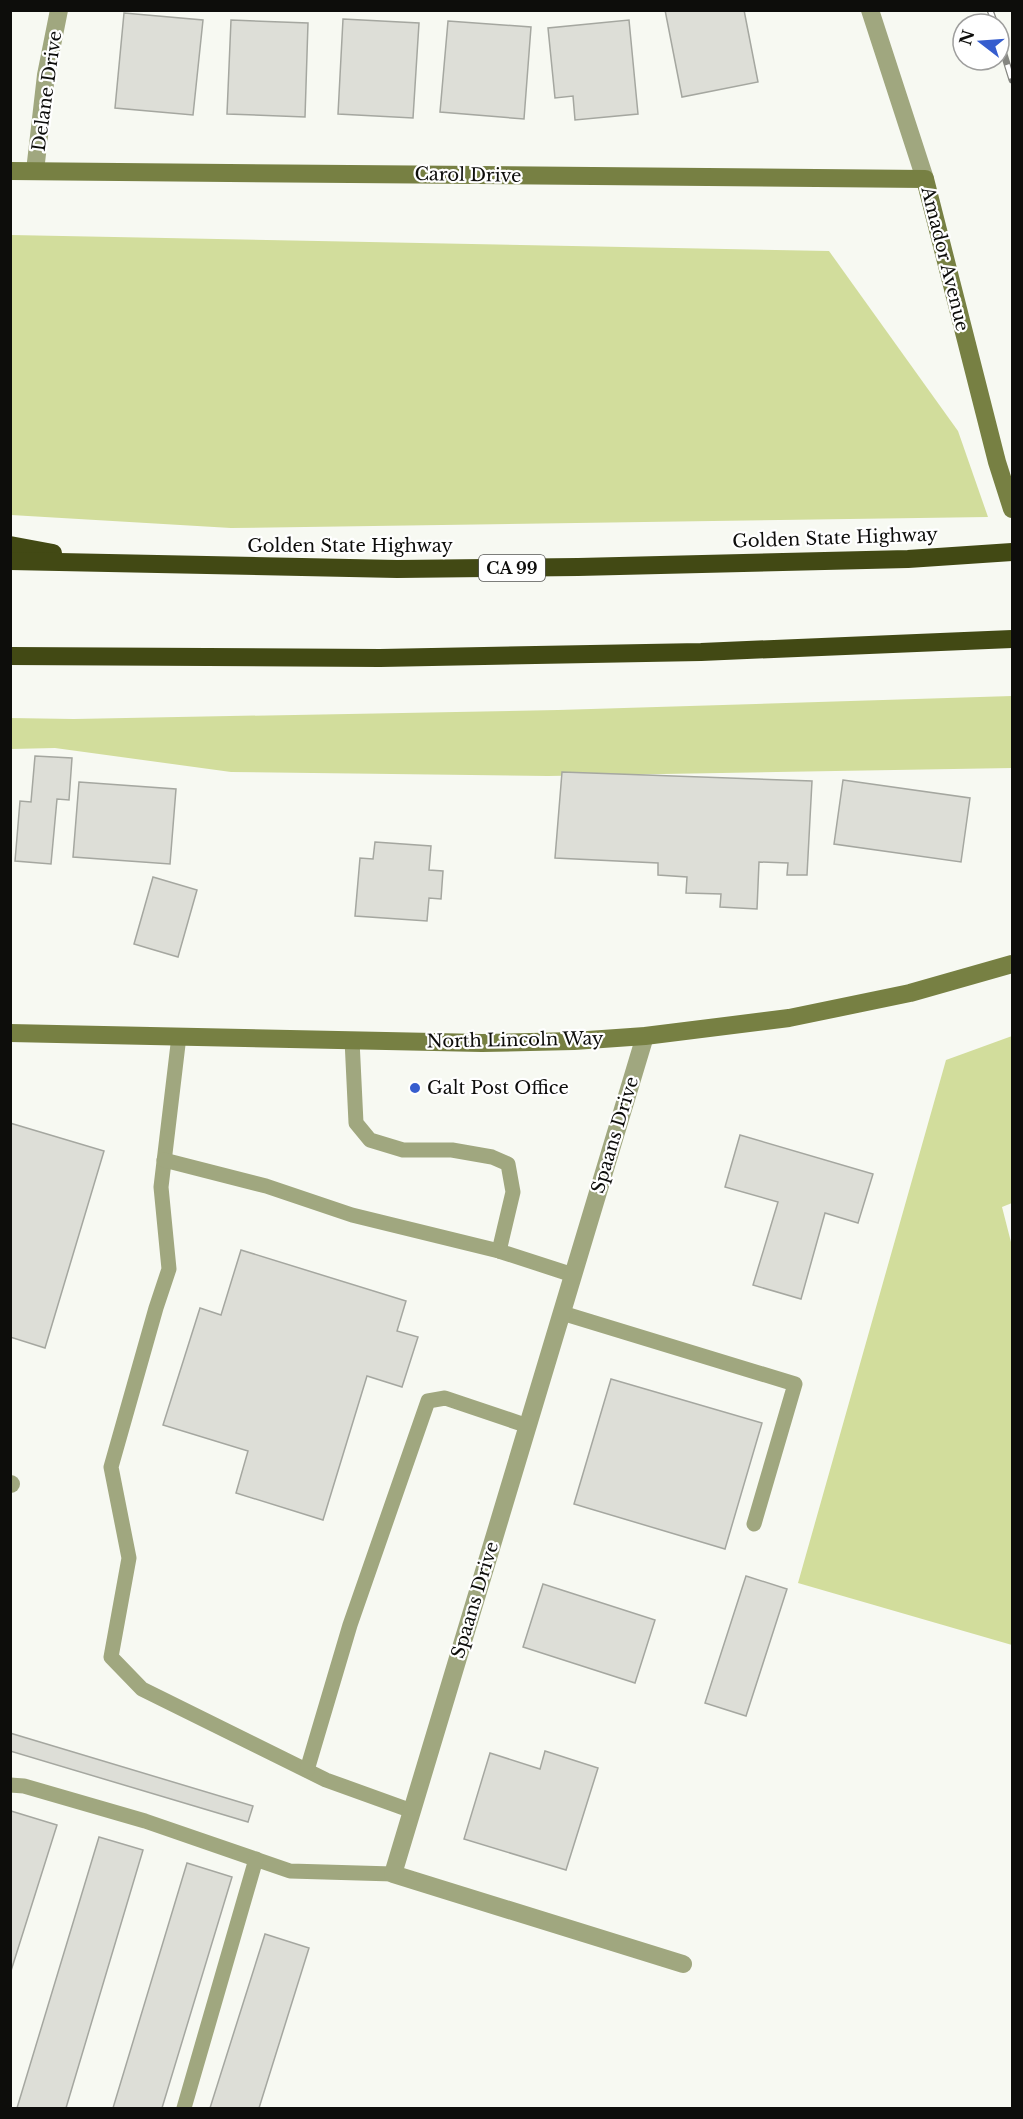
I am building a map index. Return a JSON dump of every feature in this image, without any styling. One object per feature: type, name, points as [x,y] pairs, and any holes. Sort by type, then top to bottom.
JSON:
[{"type":"highway","points":[[10,545],[99,562]]},
{"type":"highway","name":"Golden State Highway","points":[[10,561],[398,569],[908,559],[1012,552]]},
{"type":"highway","points":[[10,656],[392,658],[701,652],[1012,639]]},
{"type":"street","name":"Delane Drive","points":[[35,171],[46,75],[59,10]]},
{"type":"street","name":"Amador Avenue","points":[[870,10],[925,179],[996,462],[1012,509]]},
{"type":"street","name":"Carol Drive","points":[[10,171],[925,179]]},
{"type":"street","name":"North Lincoln Way","points":[[10,1033],[482,1043],[574,1041],[645,1036],[789,1018],[910,993],[1012,964]]},
{"type":"street","name":"Spaans Drive","points":[[393,1874],[645,1036]]},
{"type":"street","points":[[393,1874],[683,1964]]},
{"type":"lane","points":[[180,1036],[161,1187],[169,1269],[111,1467],[129,1558],[111,1657],[141,1689],[326,1780],[412,1811]]},
{"type":"lane","points":[[352,1040],[356,1123],[370,1140],[403,1150],[452,1150],[492,1157],[508,1164],[513,1192],[499,1251]]},
{"type":"lane","points":[[164,1160],[267,1186],[352,1215],[499,1251],[573,1275]]},
{"type":"lane","points":[[562,1313],[795,1384],[754,1524]]},
{"type":"lane","points":[[307,1770],[350,1625],[428,1401],[445,1398],[528,1426]]},
{"type":"lane","points":[[10,1785],[24,1786],[145,1821],[290,1871],[393,1874]]},
{"type":"lane","points":[[184,2109],[256,1859]]},
{"type":"green space","points":[[11,235],[829,251],[958,431],[988,517],[231,528],[11,515]]},
{"type":"green space","points":[[1012,696],[1012,768],[548,776],[231,772],[55,748],[11,749],[10,718],[74,719],[558,710]]},
{"type":"green space","points":[[1012,1036],[1012,1203],[1002,1207],[1012,1246],[1012,1645],[798,1583],[946,1060]]},
{"type":"building","points":[[665,10],[744,10],[758,82],[682,97]]},
{"type":"building","points":[[124,13],[203,20],[193,115],[115,108]]},
{"type":"building","points":[[343,19],[419,23],[413,118],[338,114]]},
{"type":"building","points":[[231,20],[308,23],[305,117],[227,114]]},
{"type":"building","points":[[629,20],[638,114],[575,120],[573,96],[555,98],[548,28]]},
{"type":"building","points":[[448,21],[531,27],[524,119],[440,112]]},
{"type":"building","points":[[35,756],[72,758],[69,800],[57,799],[51,864],[15,861],[20,801],[31,802]]},
{"type":"building","points":[[562,772],[812,781],[807,875],[787,875],[788,863],[759,862],[757,909],[720,907],[721,894],[686,893],[687,877],[658,875],[658,863],[555,858]]},
{"type":"building","points":[[843,780],[970,798],[961,862],[834,844]]},
{"type":"building","points":[[79,782],[176,789],[170,864],[73,857]]},
{"type":"building","points":[[375,842],[431,846],[429,870],[443,871],[441,899],[429,898],[427,921],[355,916],[360,858],[373,859]]},
{"type":"building","points":[[153,877],[197,890],[178,957],[134,944]]},
{"type":"building","points":[[10,1123],[104,1151],[45,1348],[10,1337]]},
{"type":"building","points":[[740,1135],[873,1174],[858,1223],[825,1213],[801,1299],[753,1285],[778,1202],[725,1187]]},
{"type":"building","points":[[241,1250],[406,1301],[397,1331],[418,1337],[402,1387],[367,1376],[323,1520],[236,1493],[248,1451],[163,1425],[200,1308],[221,1315]]},
{"type":"building","points":[[611,1379],[762,1423],[725,1549],[574,1504]]},
{"type":"building","points":[[746,1576],[787,1589],[746,1716],[705,1703]]},
{"type":"building","points":[[543,1584],[655,1620],[635,1683],[523,1647]]},
{"type":"building","points":[[10,1733],[253,1806],[248,1822],[10,1751]]},
{"type":"building","points":[[545,1751],[598,1768],[566,1870],[464,1839],[490,1753],[540,1769]]},
{"type":"building","points":[[11,1811],[57,1825],[10,1974],[10,1813]]},
{"type":"building","points":[[99,1837],[143,1850],[66,2108],[17,2108]]},
{"type":"building","points":[[187,1863],[232,1877],[162,2108],[113,2108]]},
{"type":"building","points":[[265,1934],[309,1948],[259,2108],[210,2108]]},
{"type":"railway","points":[[1010,72],[1012,80]]},
{"type":"place","name":"Galt Post Office","points":[[415,1088]]}]
